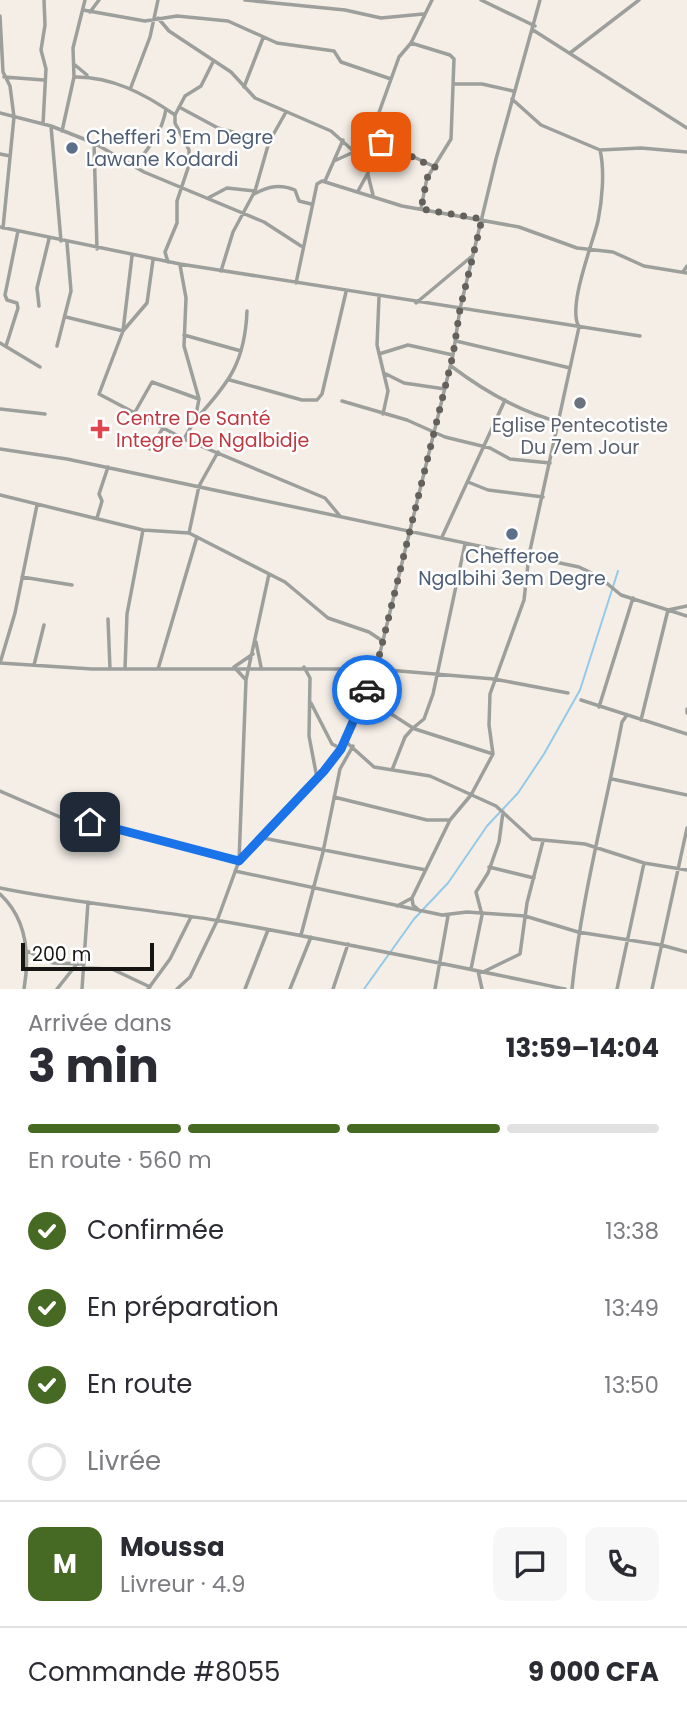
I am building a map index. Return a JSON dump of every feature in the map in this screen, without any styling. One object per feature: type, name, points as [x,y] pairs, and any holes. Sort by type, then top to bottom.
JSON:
[{"type":"street","points":[[43,124],[46,69],[41,50],[45,25],[44,0]]},
{"type":"street","points":[[62,131],[74,77],[73,48],[85,0]]},
{"type":"street","points":[[90,12],[99,0]]},
{"type":"street","points":[[131,88],[156,19],[158,0]]},
{"type":"street","points":[[245,0],[345,10],[381,18],[423,14]]},
{"type":"street","points":[[374,196],[368,173],[369,165],[391,79],[399,57],[411,43],[432,0]]},
{"type":"street","points":[[481,0],[534,28],[687,128]]},
{"type":"street","points":[[239,861],[263,838],[341,749],[376,669],[453,355],[472,257],[513,91],[534,28],[540,0]]},
{"type":"street","points":[[570,53],[639,0]]},
{"type":"street","points":[[83,10],[156,19],[177,16],[228,21],[263,38],[305,49],[321,47],[334,51],[341,62],[391,79]]},
{"type":"street","points":[[0,16],[4,77],[10,86],[14,117],[2,227],[153,260],[640,336]]},
{"type":"street","points":[[156,19],[163,27],[230,72],[255,98],[331,131],[369,165]]},
{"type":"street","points":[[244,87],[263,38]]},
{"type":"street","points":[[411,43],[453,57],[451,139],[427,178],[421,209]]},
{"type":"street","points":[[168,262],[165,252],[177,223],[177,201],[189,165],[189,150],[174,123],[175,115],[185,96],[201,86],[213,62]]},
{"type":"street","points":[[75,65],[89,77]]},
{"type":"street","points":[[4,77],[45,80]]},
{"type":"street","points":[[74,77],[89,77],[131,88],[175,115]]},
{"type":"street","points":[[453,84],[482,84],[513,91]]},
{"type":"street","points":[[512,99],[537,122],[600,150],[641,148],[687,152]]},
{"type":"street","points":[[178,107],[218,128],[269,142]]},
{"type":"street","points":[[134,166],[153,144],[166,109]]},
{"type":"street","points":[[221,271],[242,213],[254,192],[269,142],[287,111]]},
{"type":"street","points":[[0,113],[51,126],[94,143],[134,166],[270,226],[302,247]]},
{"type":"street","points":[[51,126],[61,241]]},
{"type":"street","points":[[374,138],[435,167]]},
{"type":"street","points":[[325,181],[343,140]]},
{"type":"street","points":[[94,143],[97,249]]},
{"type":"street","points":[[420,911],[413,905],[412,898],[450,820],[471,795],[493,754],[489,725],[494,679],[524,600],[529,555],[560,422],[579,327],[576,324],[576,296],[600,210],[600,150]]},
{"type":"street","points":[[332,162],[356,151]]},
{"type":"street","points":[[0,154],[10,156]]},
{"type":"street","points":[[358,191],[368,173]]},
{"type":"street","points":[[296,283],[311,204],[317,184],[325,181],[421,209],[525,228],[590,250],[613,252],[644,267],[685,273],[687,266]]},
{"type":"street","points":[[208,198],[224,189],[254,192],[267,187],[284,186],[295,190],[299,201],[311,204]]},
{"type":"street","points":[[6,346],[18,308],[17,303],[8,300],[5,295],[18,231]]},
{"type":"street","points":[[40,306],[37,288],[49,239]]},
{"type":"street","points":[[57,346],[71,291],[67,243]]},
{"type":"street","points":[[132,256],[123,331],[99,394],[184,439],[325,498],[340,516]]},
{"type":"street","points":[[416,303],[472,257]]},
{"type":"street","points":[[123,331],[148,303],[153,260]]},
{"type":"street","points":[[180,264],[186,298],[185,354],[199,399],[195,420]]},
{"type":"street","points":[[230,380],[302,400],[317,400],[322,394],[346,292]]},
{"type":"street","points":[[379,297],[379,354],[388,391],[383,414]]},
{"type":"street","points":[[184,439],[195,420],[230,380],[241,351],[247,311]]},
{"type":"street","points":[[66,317],[123,331]]},
{"type":"street","points":[[184,335],[241,351]]},
{"type":"street","points":[[455,341],[570,368]]},
{"type":"street","points":[[0,343],[40,367]]},
{"type":"street","points":[[379,354],[408,345],[453,355]]},
{"type":"street","points":[[450,366],[505,400],[540,417],[560,422]]},
{"type":"street","points":[[386,374],[393,380]]},
{"type":"street","points":[[386,381],[445,389]]},
{"type":"street","points":[[134,413],[152,382],[199,399]]},
{"type":"street","points":[[442,537],[505,400]]},
{"type":"street","points":[[342,401],[435,431],[445,437],[485,446],[510,459],[550,463]]},
{"type":"street","points":[[0,409],[45,414]]},
{"type":"street","points":[[150,449],[163,428]]},
{"type":"street","points":[[0,449],[108,467],[411,530],[465,544],[529,555],[589,570],[615,591],[687,616]]},
{"type":"street","points":[[189,533],[199,486],[218,452]]},
{"type":"street","points":[[97,518],[102,501],[99,494],[108,467]]},
{"type":"street","points":[[468,482],[488,490],[542,497]]},
{"type":"street","points":[[0,495],[143,530],[189,533],[285,582],[321,614],[369,632],[382,641]]},
{"type":"street","points":[[37,505],[0,663],[110,668],[376,669],[494,679],[568,693]]},
{"type":"street","points":[[125,668],[127,614],[143,530]]},
{"type":"street","points":[[158,668],[197,537]]},
{"type":"street","points":[[392,770],[405,737],[424,719],[465,544]]},
{"type":"street","points":[[177,989],[190,976],[218,920],[239,861],[246,680],[269,574]]},
{"type":"street","points":[[22,577],[72,585]]},
{"type":"street","points":[[599,707],[633,598]]},
{"type":"street","points":[[668,610],[687,606]]},
{"type":"street","points":[[641,720],[668,610]]},
{"type":"street","points":[[108,619],[110,668]]},
{"type":"street","points":[[34,665],[44,625]]},
{"type":"street","points":[[255,640],[261,667]]},
{"type":"street","points":[[234,667],[253,654]]},
{"type":"street","points":[[161,661],[166,668]]},
{"type":"street","points":[[234,667],[246,680]]},
{"type":"street","points":[[304,667],[310,678],[311,758],[317,778]]},
{"type":"street","points":[[368,689],[382,708],[413,729],[493,754]]},
{"type":"street","points":[[580,700],[687,734]]},
{"type":"street","points":[[310,701],[332,744],[341,749]]},
{"type":"street","points":[[572,989],[578,932],[622,722],[627,715]]},
{"type":"street","points":[[345,741],[370,765],[430,776],[503,811],[526,835],[543,841],[572,842],[644,863],[687,870]]},
{"type":"street","points":[[301,936],[323,852],[340,769],[353,746]]},
{"type":"street","points":[[612,779],[687,795]]},
{"type":"street","points":[[0,791],[67,820],[94,822],[239,861]]},
{"type":"street","points":[[334,797],[427,820],[450,820]]},
{"type":"street","points":[[471,970],[482,915],[476,894],[499,842],[503,811]]},
{"type":"street","points":[[652,989],[687,828]]},
{"type":"street","points":[[263,838],[323,852],[426,870]]},
{"type":"street","points":[[481,971],[520,954],[543,841]]},
{"type":"street","points":[[617,989],[644,863]]},
{"type":"street","points":[[489,867],[535,878]]},
{"type":"street","points":[[235,871],[448,916],[467,912],[526,916],[578,932],[662,945],[687,953]]},
{"type":"street","points":[[0,888],[218,920],[565,989]]},
{"type":"street","points":[[0,894],[19,916],[27,951],[24,989]]},
{"type":"street","points":[[397,906],[412,898]]},
{"type":"street","points":[[82,989],[88,902]]},
{"type":"street","points":[[435,989],[448,916]]},
{"type":"street","points":[[27,951],[53,963],[112,969],[149,988],[170,959],[191,917]]},
{"type":"street","points":[[245,989],[268,930]]},
{"type":"street","points":[[289,989],[311,937]]},
{"type":"street","points":[[333,989],[348,944]]},
{"type":"street","points":[[57,989],[77,964]]},
{"type":"street","points":[[481,971],[482,989]]},
{"type":"waterway","points":[[364,989],[414,919],[448,883],[487,826],[518,793],[544,754],[580,690],[618,571]]},
{"type":"way so far","points":[[367,690],[376,669],[417,505],[482,219],[421,209],[427,178],[435,167],[416,160],[399,147],[381,142]]},
{"type":"place","name":"Chefferi 3 Em Degre Lawane Kodardi","points":[[72,148]]},
{"type":"place","name":"Eglise Pentecotiste Du 7em Jour","points":[[580,403]]},
{"type":"place","name":"Centre De Santé Integre De Ngalbidje","points":[[100,429]]},
{"type":"place","name":"Chefferoe Ngalbihi 3em Degre","points":[[512,534]]},
{"type":"route","points":[[90,822],[239,861],[263,838],[341,749],[352,730],[367,690]]}]
